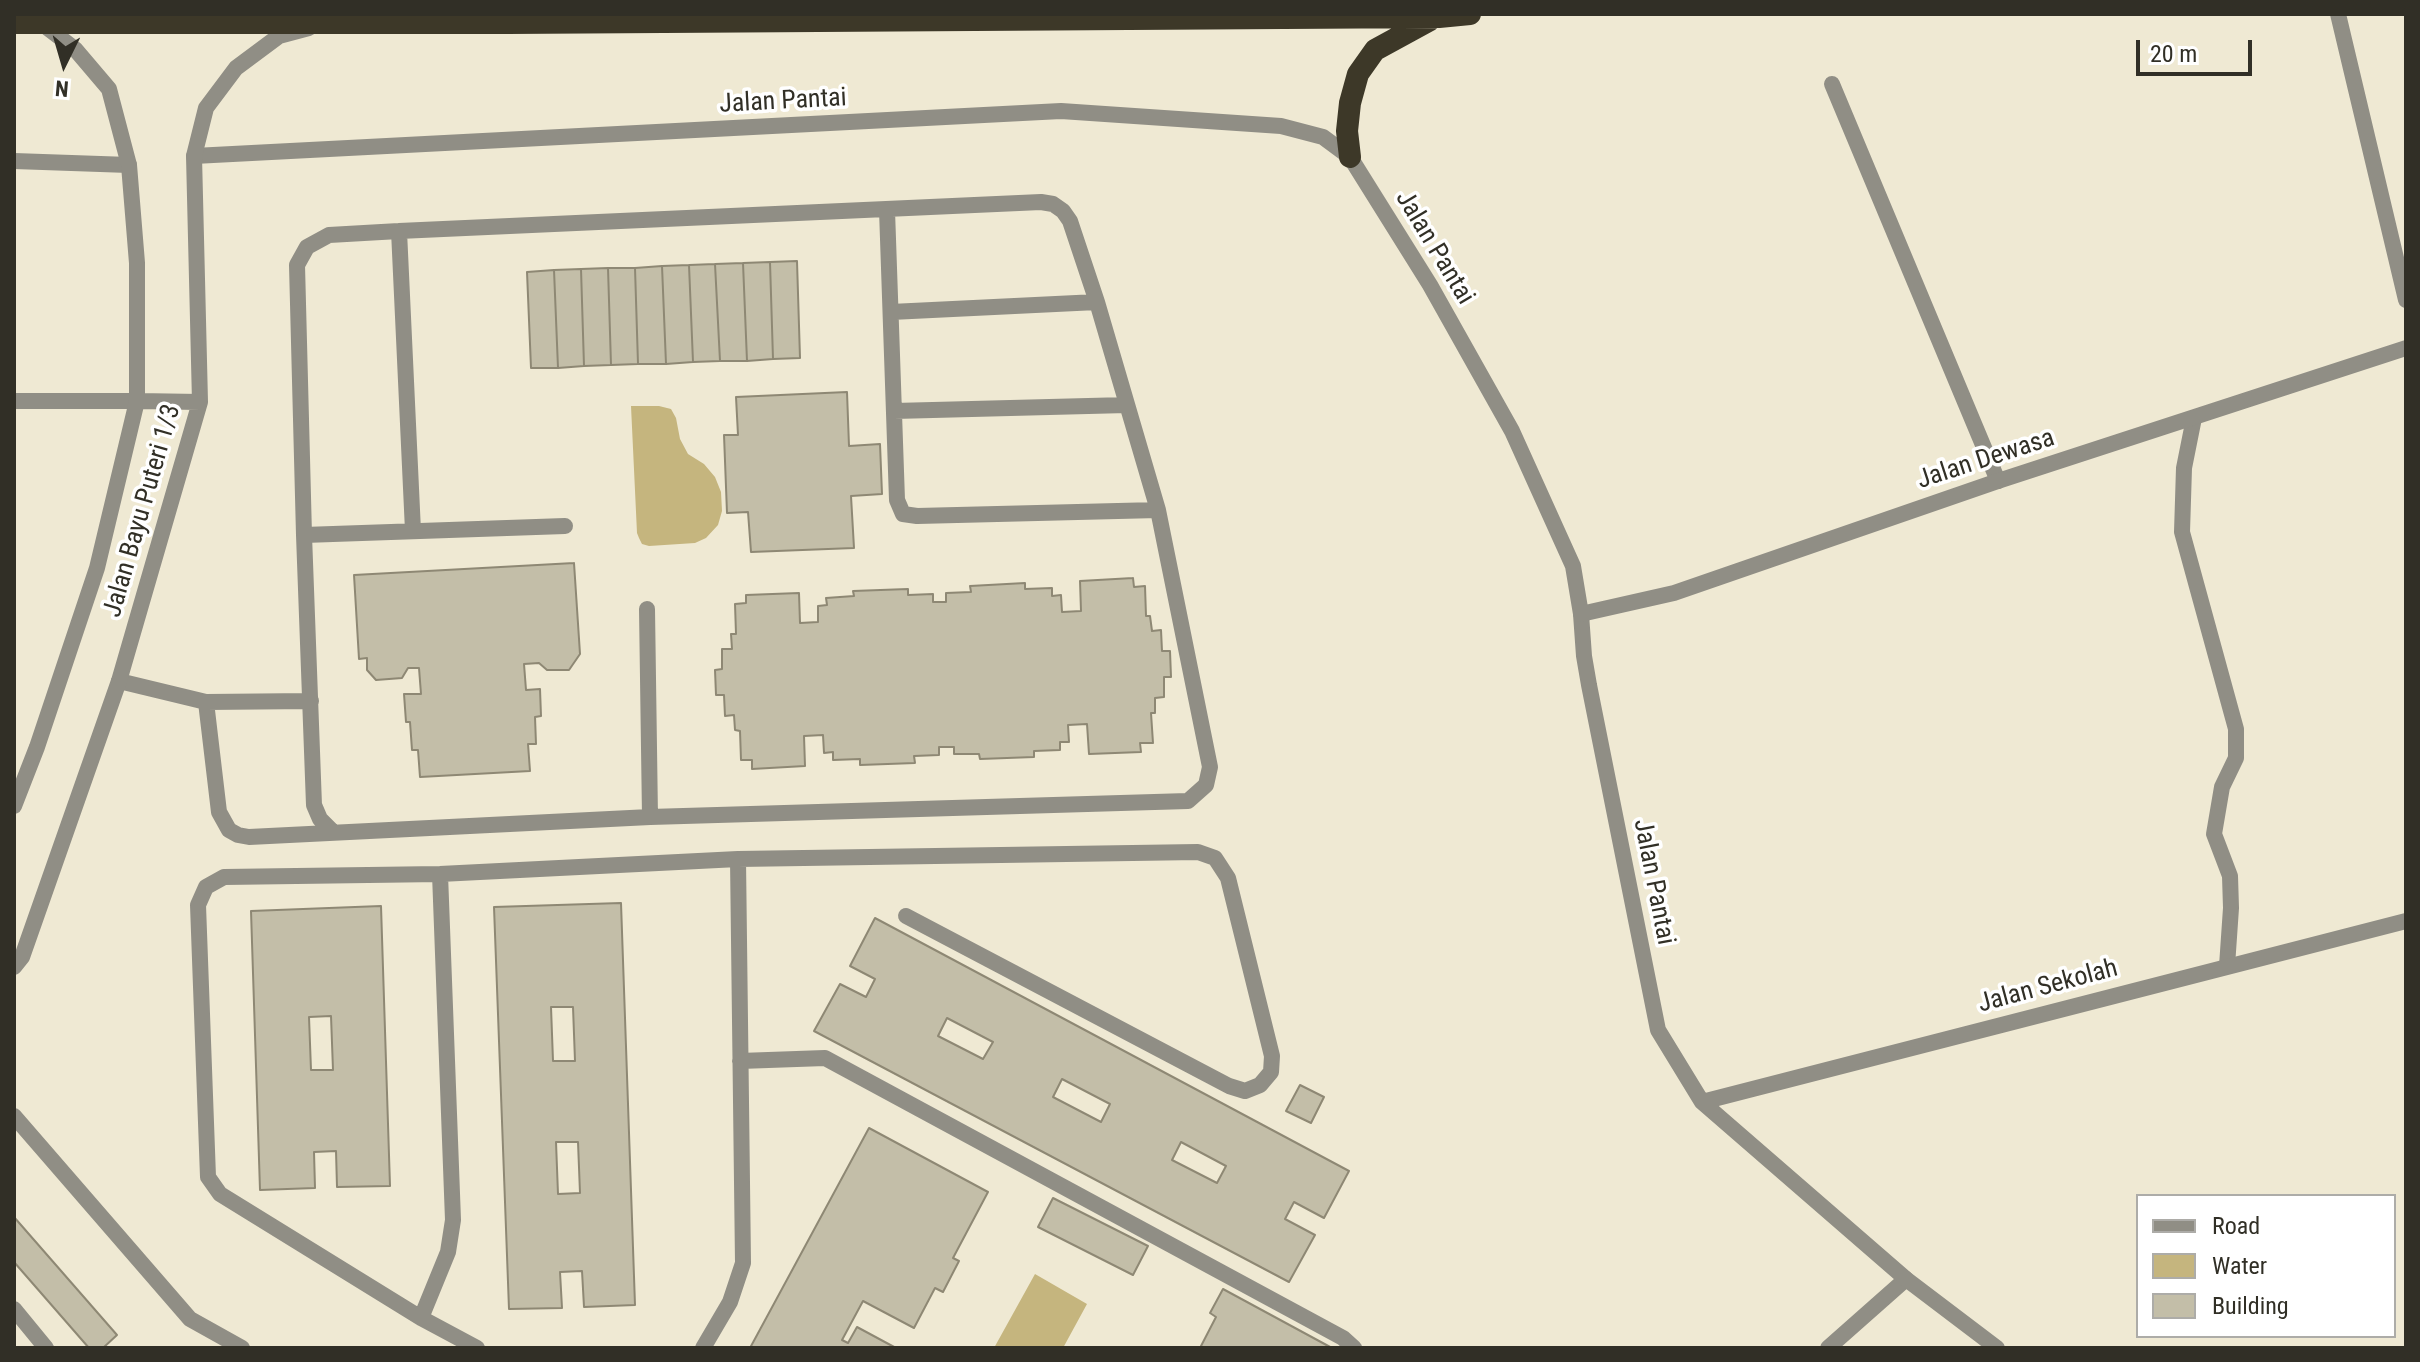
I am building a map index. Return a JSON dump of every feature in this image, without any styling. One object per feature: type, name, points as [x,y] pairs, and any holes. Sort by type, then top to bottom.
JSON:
[{"type":"highway","points":[[14,23],[1439,17],[1470,14]]},
{"type":"highway","points":[[1350,157],[1347,131],[1358,74],[1375,50],[1439,17]]},
{"type":"street","points":[[2338,14],[2406,300]]},
{"type":"street","name":"Jalan Bayu Puteri 1/3","points":[[14,967],[22,957],[119,681],[200,402],[194,156],[206,108],[236,68],[279,36],[329,22]]},
{"type":"street","name":"Jalan Bayu Puteri 1/3","points":[[14,806],[97,568],[137,401],[137,263],[129,165],[109,89],[75,49],[41,23]]},
{"type":"street","points":[[1832,84],[1998,481]]},
{"type":"street","name":"Jalan Pantai","points":[[194,156],[1061,111],[1281,126],[1323,137],[1350,157],[1430,285],[1512,431],[1573,566],[1589,685],[1658,1030],[1702,1102],[1906,1279],[1997,1348]]},
{"type":"street","points":[[14,161],[129,165]]},
{"type":"street","points":[[206,702],[219,812],[229,830],[249,837],[650,817],[1188,801],[1206,785],[1210,767],[1158,510],[1097,302],[1070,221],[1063,211],[1053,204],[1041,202],[399,231],[329,235],[307,247],[297,265],[314,805],[320,819],[333,832]]},
{"type":"street","points":[[887,210],[897,500],[903,514],[1158,510]]},
{"type":"street","points":[[399,231],[413,531]]},
{"type":"street","points":[[891,312],[1097,302]]},
{"type":"street","name":"Jalan Dewasa","points":[[1581,614],[1674,593],[1998,481],[2406,348]]},
{"type":"street","points":[[14,401],[200,402]]},
{"type":"street","points":[[894,411],[1127,405]]},
{"type":"street","points":[[2194,418],[2184,468],[2182,532],[2236,729],[2236,758],[2222,787],[2214,834],[2230,876],[2227,966]]},
{"type":"street","points":[[304,535],[565,526]]},
{"type":"street","points":[[647,609],[650,817]]},
{"type":"street","points":[[119,681],[191,701],[311,701]]},
{"type":"street","points":[[477,1348],[421,1318],[220,1194],[208,1177],[198,905],[206,887],[224,877],[440,874],[738,859],[1198,852],[1215,858],[1228,878],[1272,1056],[1271,1072],[1260,1085],[1245,1091],[1229,1086],[906,916]]},
{"type":"street","points":[[703,1348],[730,1302],[743,1263],[738,859]]},
{"type":"street","points":[[421,1318],[448,1252],[453,1220],[440,874]]},
{"type":"street","name":"Jalan Sekolah","points":[[1702,1102],[2406,921]]},
{"type":"street","points":[[740,1061],[825,1058],[1343,1338],[1354,1348]]},
{"type":"street","points":[[14,1116],[190,1319],[242,1348]]},
{"type":"street","points":[[1828,1348],[1906,1279]]},
{"type":"street","points":[[14,1309],[46,1348]]},
{"type":"water","points":[[631,406],[671,409],[688,454],[704,464],[715,477],[721,492],[722,511],[718,525],[706,538],[695,543],[642,544],[637,533]]},
{"type":"water","points":[[1035,1274],[1087,1304],[1063,1348],[994,1348]]},
{"type":"building","points":[[797,261],[800,358],[773,359],[770,262]]},
{"type":"building","points":[[770,262],[773,359],[747,361],[743,263]]},
{"type":"building","points":[[743,263],[747,361],[720,361],[715,264]]},
{"type":"building","points":[[715,264],[720,361],[693,362],[689,265]]},
{"type":"building","points":[[689,265],[693,362],[666,364],[662,266]]},
{"type":"building","points":[[662,266],[666,364],[638,364],[635,268]]},
{"type":"building","points":[[608,268],[611,365],[584,366],[581,269]]},
{"type":"building","points":[[608,268],[635,268],[638,364],[611,365]]},
{"type":"building","points":[[581,269],[584,366],[558,368],[554,270]]},
{"type":"building","points":[[554,270],[558,368],[531,368],[527,272]]},
{"type":"building","points":[[847,392],[849,446],[880,444],[882,494],[851,496],[854,548],[751,552],[748,512],[727,513],[724,435],[738,435],[736,397]]},
{"type":"building","points":[[574,563],[580,654],[569,670],[547,670],[539,663],[524,664],[526,690],[540,689],[541,716],[535,717],[536,744],[528,744],[530,771],[420,777],[418,750],[412,750],[410,722],[406,722],[404,694],[421,694],[419,668],[408,668],[402,678],[376,680],[367,670],[367,658],[359,659],[354,575]]},
{"type":"building","points":[[1133,578],[1134,587],[1145,586],[1146,616],[1150,616],[1152,631],[1161,630],[1162,651],[1170,651],[1171,677],[1164,677],[1164,697],[1155,698],[1155,713],[1151,713],[1153,743],[1140,743],[1141,752],[1089,754],[1087,724],[1068,725],[1069,742],[1060,742],[1060,750],[1034,751],[1034,757],[980,759],[979,754],[954,754],[954,747],[939,747],[939,755],[914,756],[915,763],[860,765],[860,759],[833,760],[833,752],[824,753],[823,735],[804,736],[805,766],[752,769],[752,760],[741,760],[740,731],[735,730],[734,715],[725,716],[724,695],[716,695],[715,670],[722,669],[722,649],[732,649],[731,634],[736,634],[735,604],[746,603],[746,595],[799,593],[800,623],[818,622],[818,606],[827,605],[826,598],[854,596],[853,591],[908,589],[908,595],[933,594],[933,602],[946,602],[946,593],[971,592],[970,586],[1025,583],[1025,589],[1052,588],[1052,596],[1061,595],[1062,612],[1081,611],[1080,581]]},
{"type":"building","points":[[621,903],[635,1305],[584,1307],[582,1271],[560,1272],[562,1308],[509,1309],[494,907]],"holes":[[[551,1007],[573,1007],[575,1061],[553,1061]],[[556,1142],[578,1142],[580,1193],[558,1194]]]},
{"type":"building","points":[[381,906],[390,1186],[337,1187],[336,1151],[314,1152],[315,1188],[260,1190],[251,911]],"holes":[[[331,1016],[333,1070],[311,1070],[309,1017]]]},
{"type":"building","points":[[875,918],[1349,1171],[1324,1218],[1294,1202],[1285,1219],[1315,1235],[1289,1282],[814,1031],[840,984],[866,997],[875,979],[850,966]],"holes":[[[947,1018],[993,1042],[983,1059],[938,1036]],[[1062,1079],[1110,1104],[1101,1122],[1053,1097]],[[1181,1142],[1226,1166],[1217,1183],[1172,1160]]]},
{"type":"building","points":[[1300,1085],[1324,1097],[1311,1123],[1286,1111]]},
{"type":"building","points":[[869,1128],[988,1192],[953,1258],[959,1261],[943,1292],[935,1288],[914,1328],[863,1301],[842,1340],[848,1343],[857,1327],[896,1348],[750,1348]]},
{"type":"building","points":[[1053,1198],[1148,1246],[1133,1275],[1038,1227]]},
{"type":"building","points":[[14,1217],[117,1335],[103,1348],[89,1348],[14,1262]]},
{"type":"building","points":[[1223,1289],[1332,1348],[1200,1348],[1216,1317],[1210,1313]]}]
